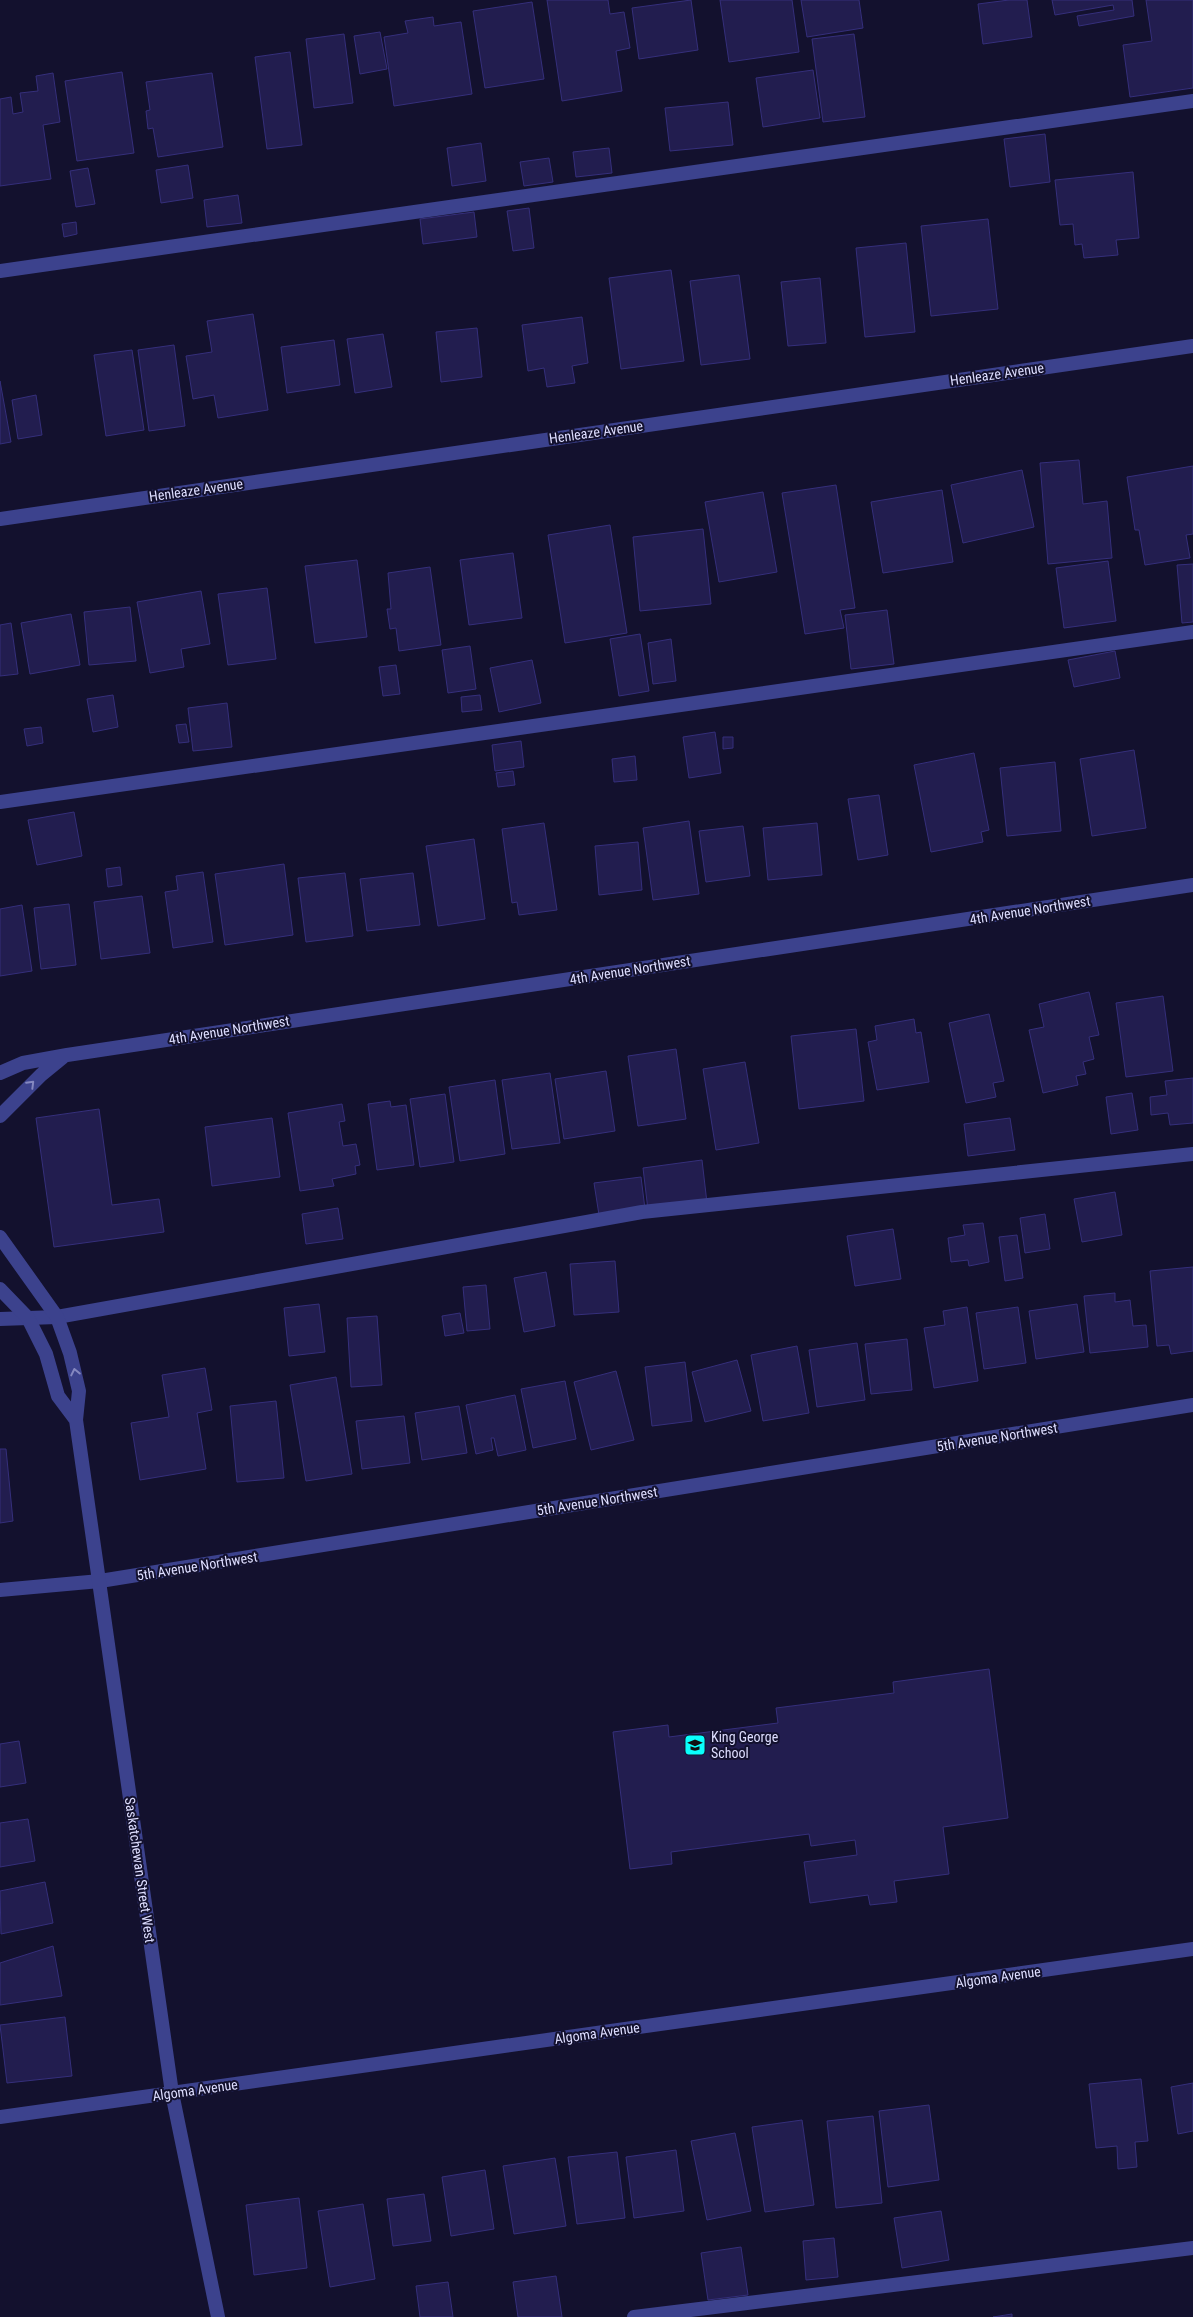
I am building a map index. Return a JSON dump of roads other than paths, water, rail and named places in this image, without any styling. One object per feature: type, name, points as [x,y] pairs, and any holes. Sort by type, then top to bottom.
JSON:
[{"type":"street","points":[[0,271],[1193,101]]},
{"type":"street","name":"Henleaze Avenue","points":[[0,519],[1193,346]]},
{"type":"street","points":[[0,802],[1193,632]]},
{"type":"street","name":"4th Avenue Northwest","points":[[0,1073],[23,1063],[67,1055],[1193,885]]},
{"type":"street","name":"4th Avenue Northwest","points":[[0,1116],[41,1074],[67,1055]]},
{"type":"street","points":[[0,1319],[57,1317],[642,1212],[1193,1154]]},
{"type":"street","name":"Saskatchewan Street West","points":[[0,1237],[57,1317],[70,1353],[79,1391],[76,1420],[172,2093],[218,2317]]},
{"type":"street","name":"Saskatchewan Street West","points":[[0,1289],[28,1318],[46,1354],[58,1396],[76,1420]]},
{"type":"street","name":"5th Avenue Northwest","points":[[0,1590],[100,1582],[1193,1405]]},
{"type":"street","name":"Algoma Avenue","points":[[0,2117],[1193,1949]]},
{"type":"street","points":[[634,2317],[1193,2248]]},
{"type":"place","name":"King George School","points":[[695,1745]]}]
